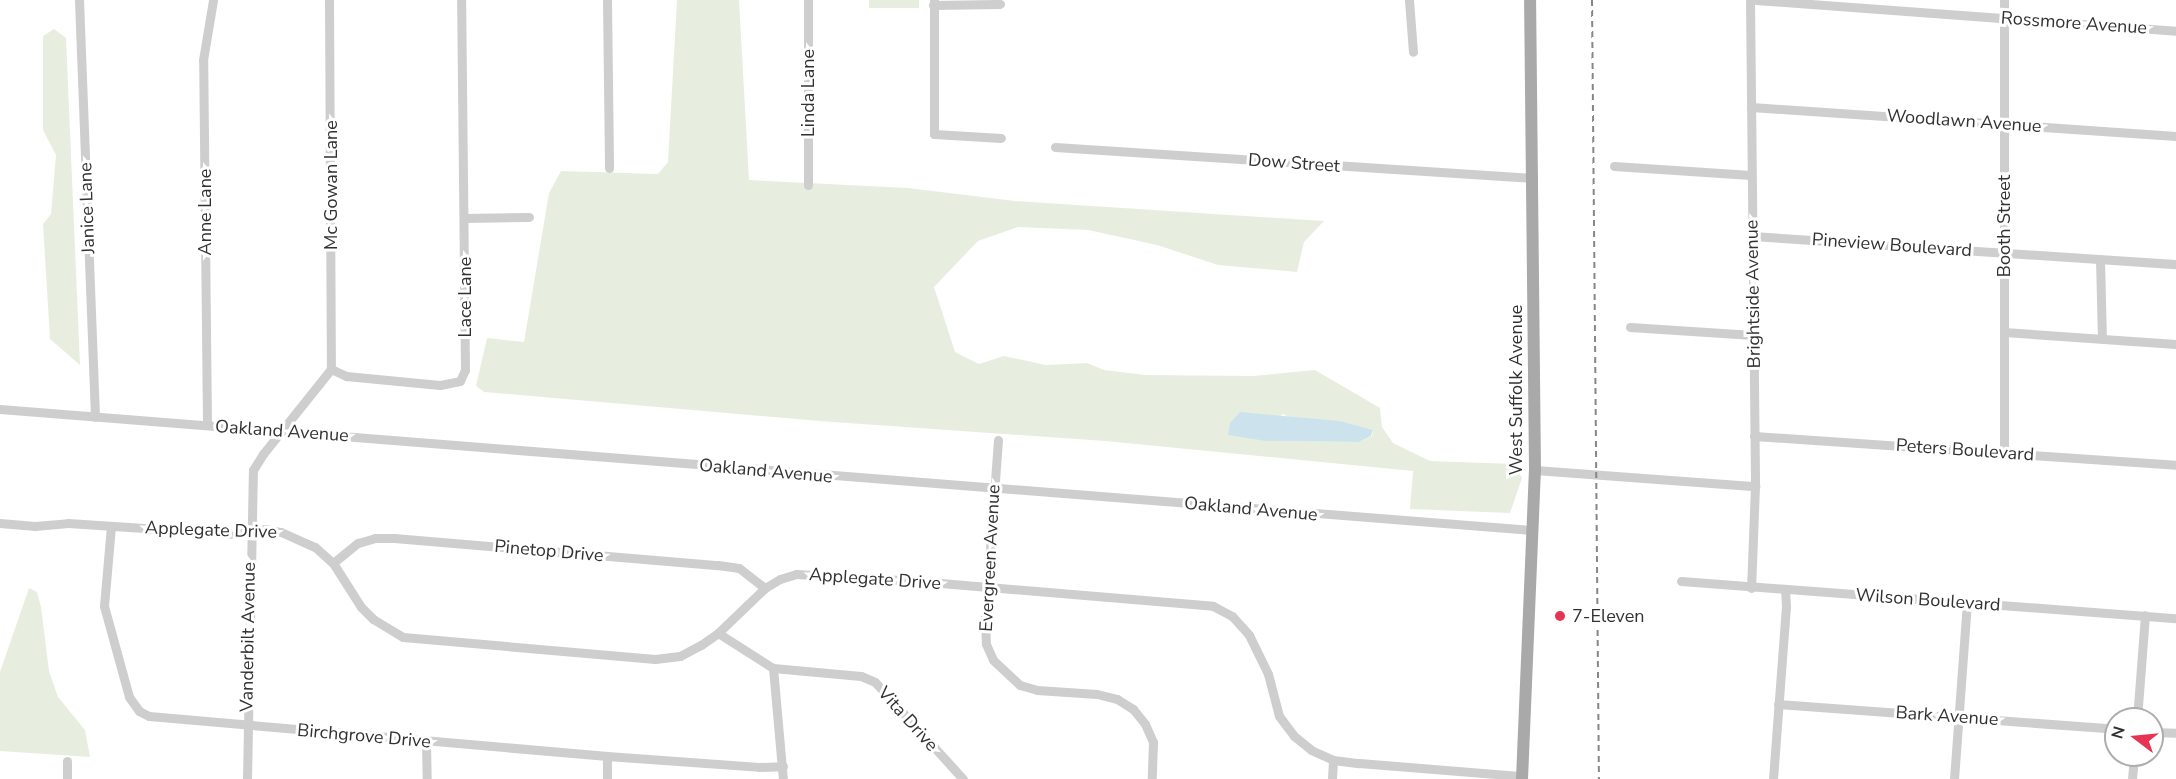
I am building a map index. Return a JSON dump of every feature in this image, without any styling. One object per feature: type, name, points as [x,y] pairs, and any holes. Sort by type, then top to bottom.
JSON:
[{"type":"main road","name":"West Suffolk Avenue","points":[[1522,777],[1535,470],[1530,0]]},
{"type":"street","name":"Janice Lane","points":[[79,0],[95,417]]},
{"type":"street","name":"Anne Lane","points":[[207,425],[203,60],[213,0]]},
{"type":"street","name":"Mc Gowan Lane","points":[[329,0],[331,369]]},
{"type":"street","name":"Lace Lane","points":[[331,369],[346,376],[440,385],[460,381],[465,370],[461,0]]},
{"type":"street","points":[[607,0],[609,168]]},
{"type":"street","name":"Linda Lane","points":[[808,0],[808,185]]},
{"type":"street","points":[[1409,0],[1413,52]]},
{"type":"street","name":"Brightside Avenue","points":[[1750,0],[1755,486],[1751,588]]},
{"type":"street","name":"Rossmore Avenue","points":[[1756,0],[2176,31]]},
{"type":"street","name":"Booth Street","points":[[2004,0],[2004,453]]},
{"type":"street","points":[[1000,4],[934,2],[934,134],[1001,138]]},
{"type":"street","name":"Woodlawn Avenue","points":[[1751,107],[2176,136]]},
{"type":"street","name":"Dow Street","points":[[1055,147],[1533,178]]},
{"type":"street","points":[[1614,166],[1751,175]]},
{"type":"street","points":[[465,218],[529,217]]},
{"type":"street","name":"Pineview Boulevard","points":[[1752,236],[2176,264]]},
{"type":"street","points":[[2100,259],[2102,339]]},
{"type":"street","points":[[1629,327],[1753,335]]},
{"type":"street","points":[[2004,332],[2176,344]]},
{"type":"street","points":[[281,431],[331,369]]},
{"type":"street","name":"Oakland Avenue","points":[[0,409],[1532,531]]},
{"type":"street","name":"Vanderbilt Avenue","points":[[247,779],[250,531],[253,470],[281,431]]},
{"type":"street","name":"Peters Boulevard","points":[[1754,435],[2176,465]]},
{"type":"street","name":"Evergreen Avenue","points":[[998,440],[986,588],[986,644],[993,660],[1005,675],[1020,686],[1037,690],[1097,694],[1118,699],[1133,709],[1146,724],[1153,742],[1152,779]]},
{"type":"street","points":[[1535,470],[1755,486]]},
{"type":"street","name":"Applegate Drive","points":[[0,523],[111,526],[235,534],[273,530],[300,539],[333,563],[361,606],[373,619],[403,637],[421,641],[655,659],[680,656],[718,633],[765,588],[796,574],[1213,606],[1232,616],[1249,635],[1264,665],[1279,716],[1294,736],[1311,750],[1333,760],[1522,777]]},
{"type":"street","name":"Birchgrove Drive","points":[[111,526],[104,606],[129,697],[139,711],[149,716],[607,756],[759,767],[783,766]]},
{"type":"street","name":"Pinetop Drive","points":[[333,563],[358,543],[375,538],[394,538],[718,565],[739,568],[765,588]]},
{"type":"street","name":"Wilson Boulevard","points":[[1681,581],[2176,618]]},
{"type":"street","points":[[1773,779],[1786,607],[1785,590]]},
{"type":"street","points":[[1954,779],[1967,603]]},
{"type":"street","points":[[2138,707],[2145,615]]},
{"type":"street","points":[[718,633],[773,668],[783,779]]},
{"type":"street","name":"Vita Drive","points":[[773,668],[861,676],[875,682],[963,779]]},
{"type":"street","name":"Bark Avenue","points":[[1778,704],[2104,728]]},
{"type":"street","points":[[426,740],[427,779]]},
{"type":"street","points":[[607,756],[607,779]]},
{"type":"street","points":[[1332,779],[1333,760]]},
{"type":"street","points":[[67,761],[67,779]]},
{"type":"green space","points":[[677,0],[739,0],[749,180],[908,188],[1015,201],[1324,221],[1304,242],[1297,272],[1218,265],[1157,245],[1088,230],[1018,227],[978,241],[934,287],[955,352],[979,364],[1004,356],[1046,365],[1087,363],[1104,370],[1146,375],[1253,376],[1315,370],[1380,408],[1382,427],[1393,443],[1430,461],[1514,464],[1522,478],[1510,513],[1410,509],[1413,471],[1105,441],[819,421],[484,392],[476,386],[487,338],[524,342],[549,193],[561,171],[658,174],[668,162]],"holes":[[[1282,414],[1295,419],[1373,431],[1372,436],[1359,442],[1266,441]]]},
{"type":"green space","points":[[869,0],[919,0],[919,8],[869,8]]},
{"type":"green space","points":[[54,29],[66,38],[80,365],[50,339],[43,224],[51,214],[56,155],[43,130],[43,36]]},
{"type":"green space","points":[[29,588],[37,592],[41,607],[49,671],[58,697],[85,730],[90,757],[0,751],[0,672]]},
{"type":"water","points":[[1240,412],[1340,421],[1373,430],[1371,436],[1359,442],[1266,441],[1228,435],[1230,423]]},
{"type":"railway","points":[[1592,0],[1599,779]]},
{"type":"place","name":"7-Eleven","points":[[1560,616]]}]
